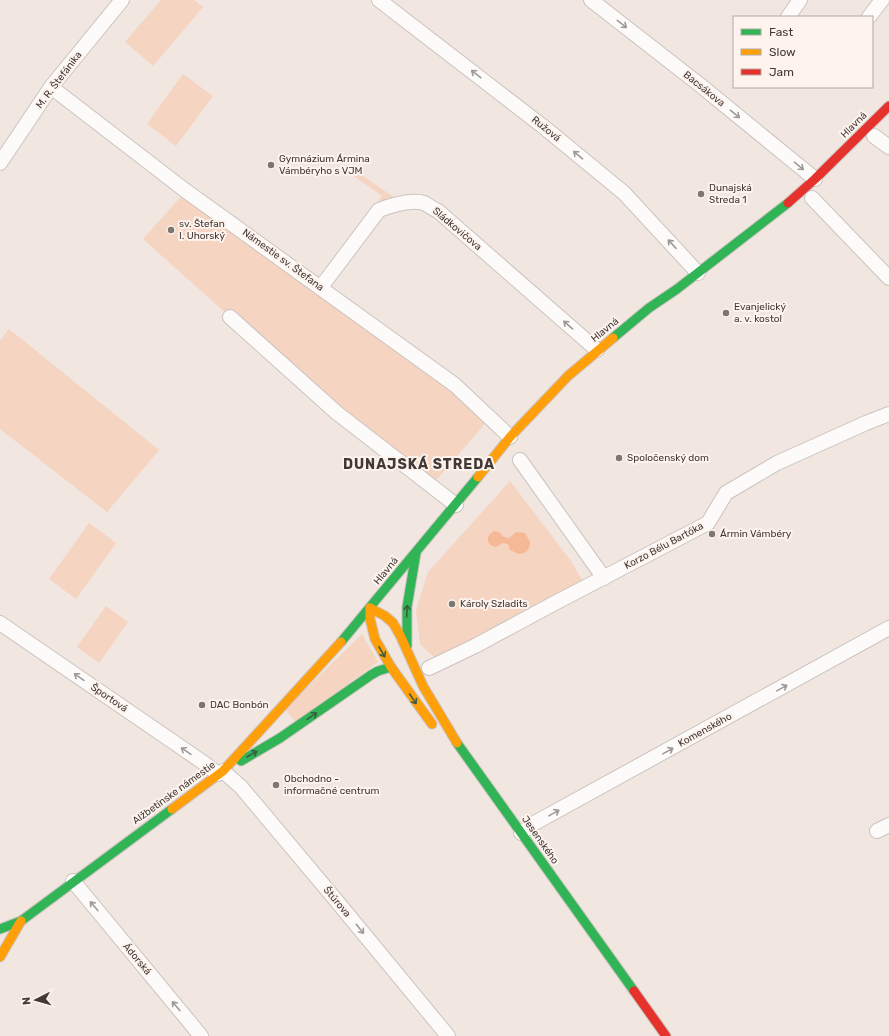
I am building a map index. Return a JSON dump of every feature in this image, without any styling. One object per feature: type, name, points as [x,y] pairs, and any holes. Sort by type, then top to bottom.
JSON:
[{"type":"main road","name":"Hlavná","points":[[370,608],[416,551],[456,505],[510,437],[568,376],[597,350],[649,308],[753,233],[815,179],[889,106]]},
{"type":"main road","points":[[407,650],[407,607],[416,551]]},
{"type":"main road","points":[[370,608],[370,619],[375,639],[391,667],[438,731],[451,745],[462,751]]},
{"type":"main road","name":"Jesenského","points":[[370,608],[382,613],[392,622],[434,707],[462,751],[666,1036]]},
{"type":"main road","name":"Alžbetínske námestie","points":[[21,921],[220,772],[370,608]]},
{"type":"main road","points":[[220,772],[280,738],[371,675],[391,667]]},
{"type":"main road","points":[[0,928],[21,921]]},
{"type":"main road","points":[[0,957],[21,921]]},
{"type":"street","name":"M. R. Štefánika","points":[[0,163],[51,87],[122,0]]},
{"type":"street","name":"Ružová","points":[[379,0],[545,128],[624,193],[698,273]]},
{"type":"street","name":"Bacsákova","points":[[591,0],[700,85],[815,179]]},
{"type":"street","points":[[789,16],[800,0]]},
{"type":"street","points":[[870,16],[882,0]]},
{"type":"street","name":"Námestie sv. Štefana","points":[[51,87],[186,191],[455,385],[510,437]]},
{"type":"street","points":[[874,136],[889,147]]},
{"type":"street","points":[[812,198],[889,278]]},
{"type":"street","name":"Sládkovičova","points":[[321,287],[379,210],[392,205],[424,203],[438,211],[597,350]]},
{"type":"street","points":[[230,317],[337,413],[456,505]]},
{"type":"street","name":"Korzo Bélu Bartóka","points":[[429,668],[475,646],[708,523],[726,493],[777,463],[871,420],[889,414]]},
{"type":"street","points":[[520,460],[604,578]]},
{"type":"street","name":"Športová","points":[[0,623],[204,763],[220,772]]},
{"type":"street","name":"Komenského","points":[[521,833],[531,825],[889,628]]},
{"type":"street","name":"Štúrova","points":[[220,772],[241,787],[448,1036]]},
{"type":"street","name":"Ádorská","points":[[73,881],[201,1036]]},
{"type":"shaded area","points":[[161,0],[194,0],[203,7],[153,66],[125,42]]},
{"type":"shaded area","points":[[183,74],[213,96],[176,146],[147,124]]},
{"type":"shaded area","points":[[350,167],[398,200],[373,211],[382,196],[347,171]]},
{"type":"shaded area","points":[[186,191],[490,418],[431,486],[337,413],[143,239]]},
{"type":"shaded area","points":[[9,329],[159,450],[107,512],[0,429],[0,341]]},
{"type":"shaded area","points":[[510,481],[571,561],[585,585],[437,660],[420,644],[416,610],[428,572]]},
{"type":"shaded area","points":[[89,523],[116,543],[76,599],[49,579]]},
{"type":"shaded area","points":[[494,531],[499,532],[504,537],[509,538],[516,532],[525,533],[530,545],[526,552],[519,554],[510,550],[508,544],[503,543],[496,547],[490,545],[488,538]]},
{"type":"shaded area","points":[[106,606],[128,622],[99,663],[77,647]]},
{"type":"shaded area","points":[[362,634],[378,662],[296,722],[285,709]]},
{"type":"traffic: fast","points":[[613,338],[649,308],[677,289],[788,203]]},
{"type":"traffic: fast","points":[[341,642],[478,477]]},
{"type":"traffic: fast","points":[[407,646],[407,607],[416,553]]},
{"type":"traffic: fast","points":[[241,761],[280,738],[371,675],[391,667]]},
{"type":"traffic: fast","points":[[457,743],[634,991]]},
{"type":"traffic: fast","points":[[0,929],[21,921],[172,809]]},
{"type":"traffic: slow","points":[[478,477],[510,437],[568,376],[613,338]]},
{"type":"traffic: slow","points":[[370,608],[385,616],[393,623],[423,686],[457,743]]},
{"type":"traffic: slow","points":[[370,608],[370,619],[375,639],[391,667],[432,724]]},
{"type":"traffic: slow","points":[[172,809],[223,771],[341,642]]},
{"type":"traffic: slow","points":[[0,957],[21,921]]},
{"type":"traffic: jam","points":[[788,203],[815,179],[889,106]]},
{"type":"traffic: jam","points":[[634,991],[666,1036]]},
{"type":"place","name":"Gymnázium Ármina Vámbéryho s VJM","points":[[271,165]]},
{"type":"place","name":"Dunajská Streda 1","points":[[701,194]]},
{"type":"place","name":"sv. Štefan I. Uhorský","points":[[171,230]]},
{"type":"place","name":"Evanjelický a. v. kostol","points":[[726,313]]},
{"type":"place","name":"Spoločenský dom","points":[[619,458]]},
{"type":"place","name":"Ármin Vámbéry","points":[[712,534]]},
{"type":"place","name":"Károly Szladits","points":[[452,604]]},
{"type":"place","name":"DAC Bonbón","points":[[202,705]]},
{"type":"place","name":"Obchodno - informačné centrum","points":[[276,785]]},
{"type":"district","name":"DUNAJSKÁ STREDA","points":[[419,464]]}]
